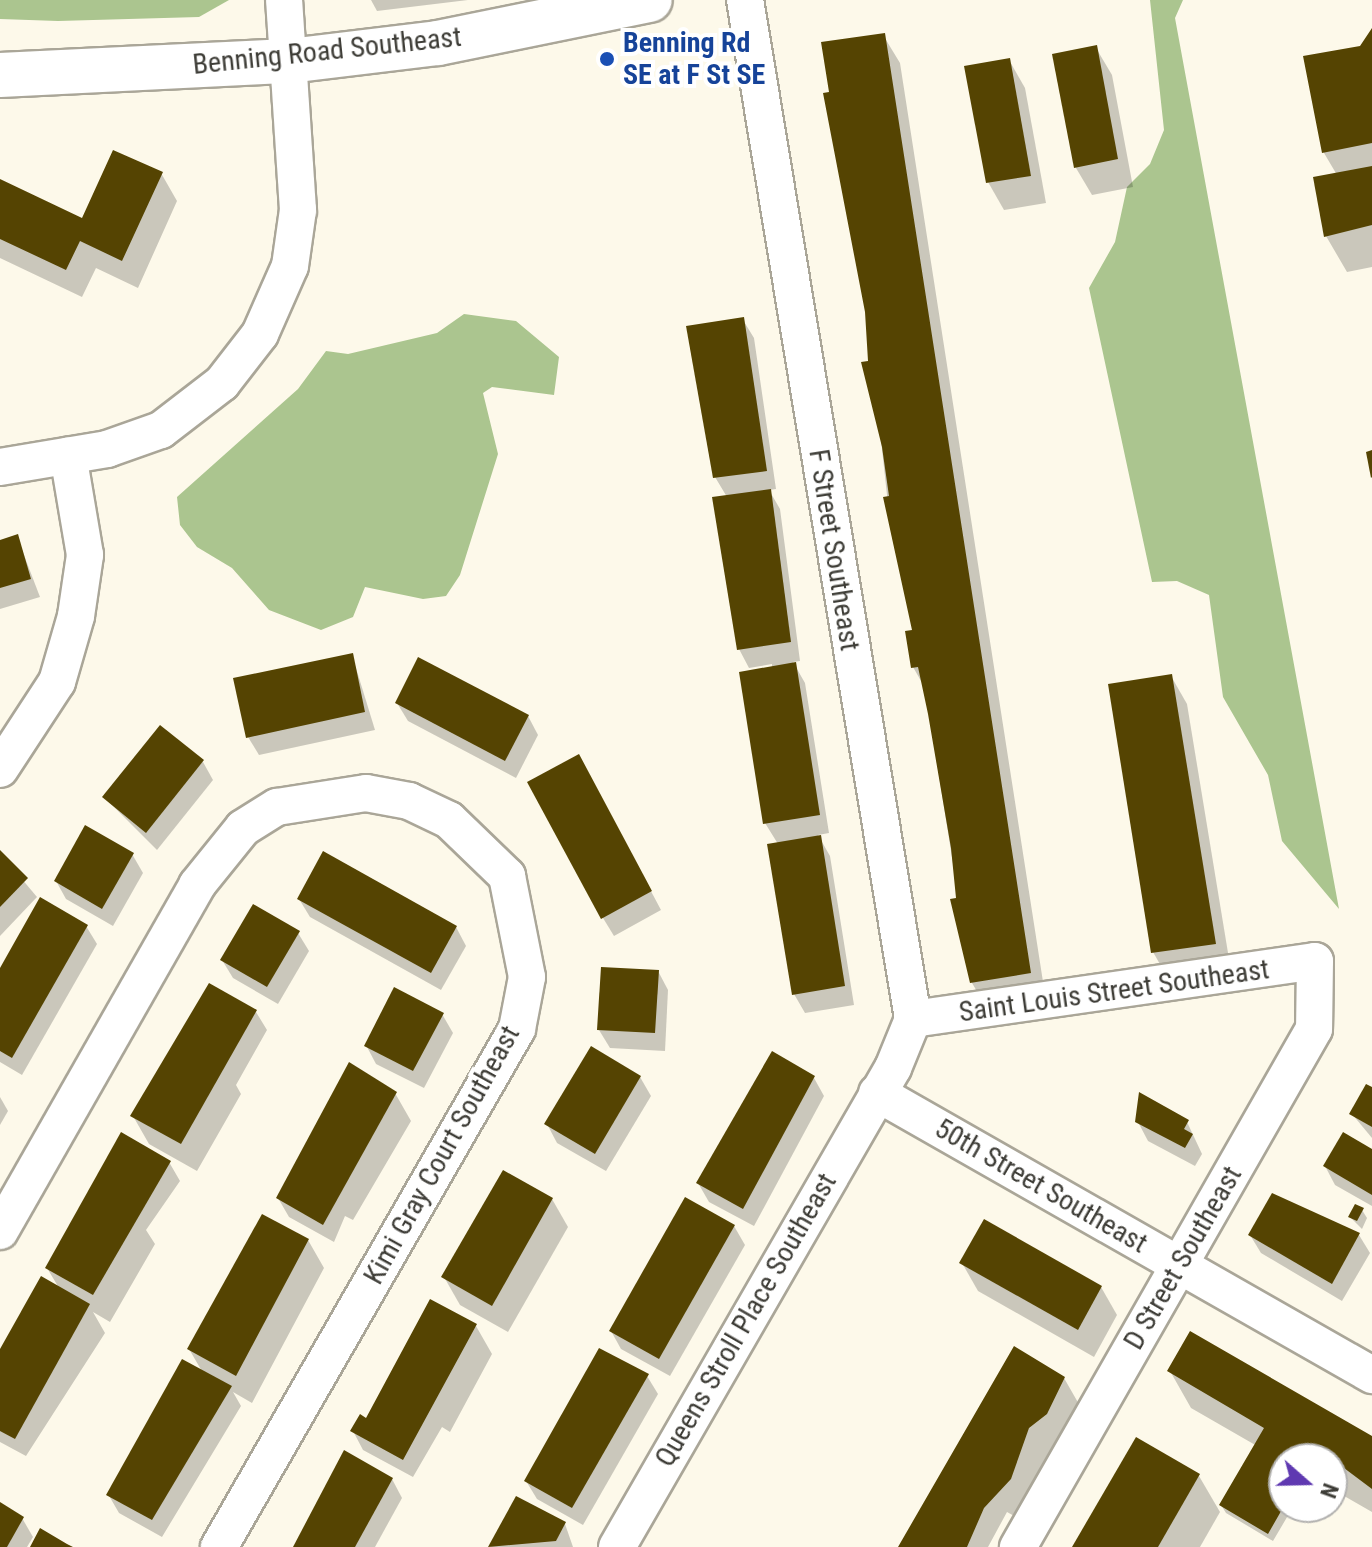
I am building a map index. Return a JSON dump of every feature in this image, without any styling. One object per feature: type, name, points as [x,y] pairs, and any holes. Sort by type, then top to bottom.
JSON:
[{"type":"main road","name":"Benning Road Southeast","points":[[0,75],[289,61],[438,43],[650,0]]},
{"type":"street","points":[[0,467],[68,455],[161,430],[222,383],[260,334],[283,289],[296,232],[284,0]]},
{"type":"street","name":"F Street Southeast","points":[[745,0],[913,1019]]},
{"type":"street","points":[[0,769],[57,682],[76,616],[85,555],[68,455]]},
{"type":"street","name":"Kimi Gray Court Southeast","points":[[0,1231],[197,885],[243,828],[277,807],[366,793],[409,801],[449,820],[507,876],[527,977],[517,1029],[219,1547]]},
{"type":"street","name":"Saint Louis Street Southeast","points":[[913,1019],[1315,961]]},
{"type":"street","name":"D Street Southeast","points":[[1018,1547],[1314,1029],[1315,961]]},
{"type":"street","points":[[877,1093],[913,1019]]},
{"type":"street","name":"50th Street Southeast","points":[[877,1093],[1372,1375]]},
{"type":"street","name":"Queens Stroll Place Southeast","points":[[617,1547],[877,1093]]},
{"type":"green space","points":[[0,0],[229,0],[199,17],[58,21],[0,19]]},
{"type":"green space","points":[[1150,0],[1183,0],[1175,18],[1339,909],[1282,841],[1268,775],[1223,697],[1209,595],[1177,581],[1152,582],[1089,288],[1115,242],[1127,187],[1150,164],[1164,130]]},
{"type":"green space","points":[[464,314],[516,321],[559,357],[554,395],[492,387],[483,393],[498,454],[460,575],[446,596],[423,599],[365,587],[353,617],[321,630],[269,610],[232,568],[197,547],[180,525],[177,497],[298,389],[326,351],[348,354],[437,333]]},
{"type":"building","points":[[1372,28],[1372,143],[1322,153],[1303,56],[1360,46]]},
{"type":"building","points":[[885,33],[1031,973],[970,983],[950,899],[956,898],[951,848],[928,714],[918,667],[911,668],[905,631],[912,630],[883,497],[889,496],[882,447],[861,362],[868,361],[865,312],[823,93],[829,92],[821,42]]},
{"type":"building","points":[[1097,45],[1118,159],[1074,168],[1052,54]]},
{"type":"building","points":[[1010,58],[1031,176],[986,183],[964,66]]},
{"type":"building","points":[[113,150],[163,172],[122,261],[80,241],[66,270],[0,239],[0,179],[82,218]]},
{"type":"building","points":[[1372,166],[1372,225],[1324,237],[1313,177]]},
{"type":"building","points":[[744,317],[767,471],[713,478],[686,326]]},
{"type":"building","points":[[1372,450],[1372,477],[1371,478],[1366,452]]},
{"type":"building","points":[[771,489],[791,642],[737,650],[712,497]]},
{"type":"building","points":[[18,534],[31,579],[0,588],[0,540]]},
{"type":"building","points":[[353,653],[365,712],[246,738],[233,678]]},
{"type":"building","points":[[418,657],[529,715],[505,761],[395,703]]},
{"type":"building","points":[[796,662],[820,815],[763,824],[739,672]]},
{"type":"building","points":[[1172,674],[1216,944],[1151,953],[1108,684]]},
{"type":"building","points":[[160,725],[204,760],[146,833],[102,797]]},
{"type":"building","points":[[579,754],[652,891],[601,919],[527,782]]},
{"type":"building","points":[[85,825],[134,853],[102,909],[54,881]]},
{"type":"building","points":[[821,835],[845,986],[792,995],[767,844]]},
{"type":"building","points":[[0,850],[28,878],[0,907]]},
{"type":"building","points":[[323,851],[457,926],[431,973],[297,899]]},
{"type":"building","points":[[40,897],[88,925],[12,1058],[0,1051],[0,968]]},
{"type":"building","points":[[253,904],[300,931],[267,987],[220,960]]},
{"type":"building","points":[[601,967],[659,970],[655,1033],[597,1030]]},
{"type":"building","points":[[209,983],[257,1010],[181,1144],[130,1116]]},
{"type":"building","points":[[394,987],[444,1013],[413,1071],[364,1046]]},
{"type":"building","points":[[591,1046],[641,1076],[595,1154],[544,1124]]},
{"type":"building","points":[[772,1051],[815,1076],[743,1209],[696,1183]]},
{"type":"building","points":[[349,1062],[397,1092],[323,1225],[276,1198]]},
{"type":"building","points":[[1366,1084],[1372,1087],[1372,1127],[1349,1114]]},
{"type":"building","points":[[1139,1092],[1189,1120],[1184,1129],[1193,1134],[1185,1148],[1135,1122]]},
{"type":"building","points":[[121,1132],[171,1161],[93,1295],[45,1268]]},
{"type":"building","points":[[1343,1132],[1372,1149],[1372,1195],[1323,1166]]},
{"type":"building","points":[[503,1170],[553,1198],[492,1306],[441,1277]]},
{"type":"building","points":[[1272,1193],[1360,1233],[1332,1284],[1248,1235]]},
{"type":"building","points":[[685,1197],[735,1225],[659,1359],[609,1331]]},
{"type":"building","points":[[1355,1204],[1364,1208],[1357,1221],[1348,1217]]},
{"type":"building","points":[[262,1214],[309,1239],[236,1376],[187,1349]]},
{"type":"building","points":[[984,1219],[1102,1286],[1078,1330],[959,1263]]},
{"type":"building","points":[[41,1276],[90,1304],[15,1439],[0,1431],[0,1349]]},
{"type":"building","points":[[430,1299],[477,1324],[403,1460],[350,1431],[360,1414],[366,1418]]},
{"type":"building","points":[[1190,1331],[1372,1436],[1372,1489],[1348,1471],[1348,1443],[1268,1443],[1268,1523],[1274,1523],[1268,1534],[1219,1505],[1264,1428],[1167,1371]]},
{"type":"building","points":[[1014,1346],[1065,1377],[1047,1414],[1029,1428],[1011,1479],[984,1508],[967,1547],[898,1547]]},
{"type":"building","points":[[599,1348],[649,1374],[572,1508],[524,1481]]},
{"type":"building","points":[[182,1359],[232,1386],[152,1520],[106,1495]]},
{"type":"building","points":[[1136,1437],[1200,1474],[1158,1547],[1072,1547]]},
{"type":"building","points":[[344,1450],[393,1478],[355,1547],[293,1547]]},
{"type":"building","points":[[516,1496],[566,1522],[556,1541],[488,1547]]},
{"type":"building","points":[[0,1502],[24,1517],[7,1547],[0,1547]]},
{"type":"building","points":[[40,1528],[67,1544],[73,1547],[30,1547]]},
{"type":"place","name":"Benning Rd SE at F St SE","points":[[607,59]]}]
